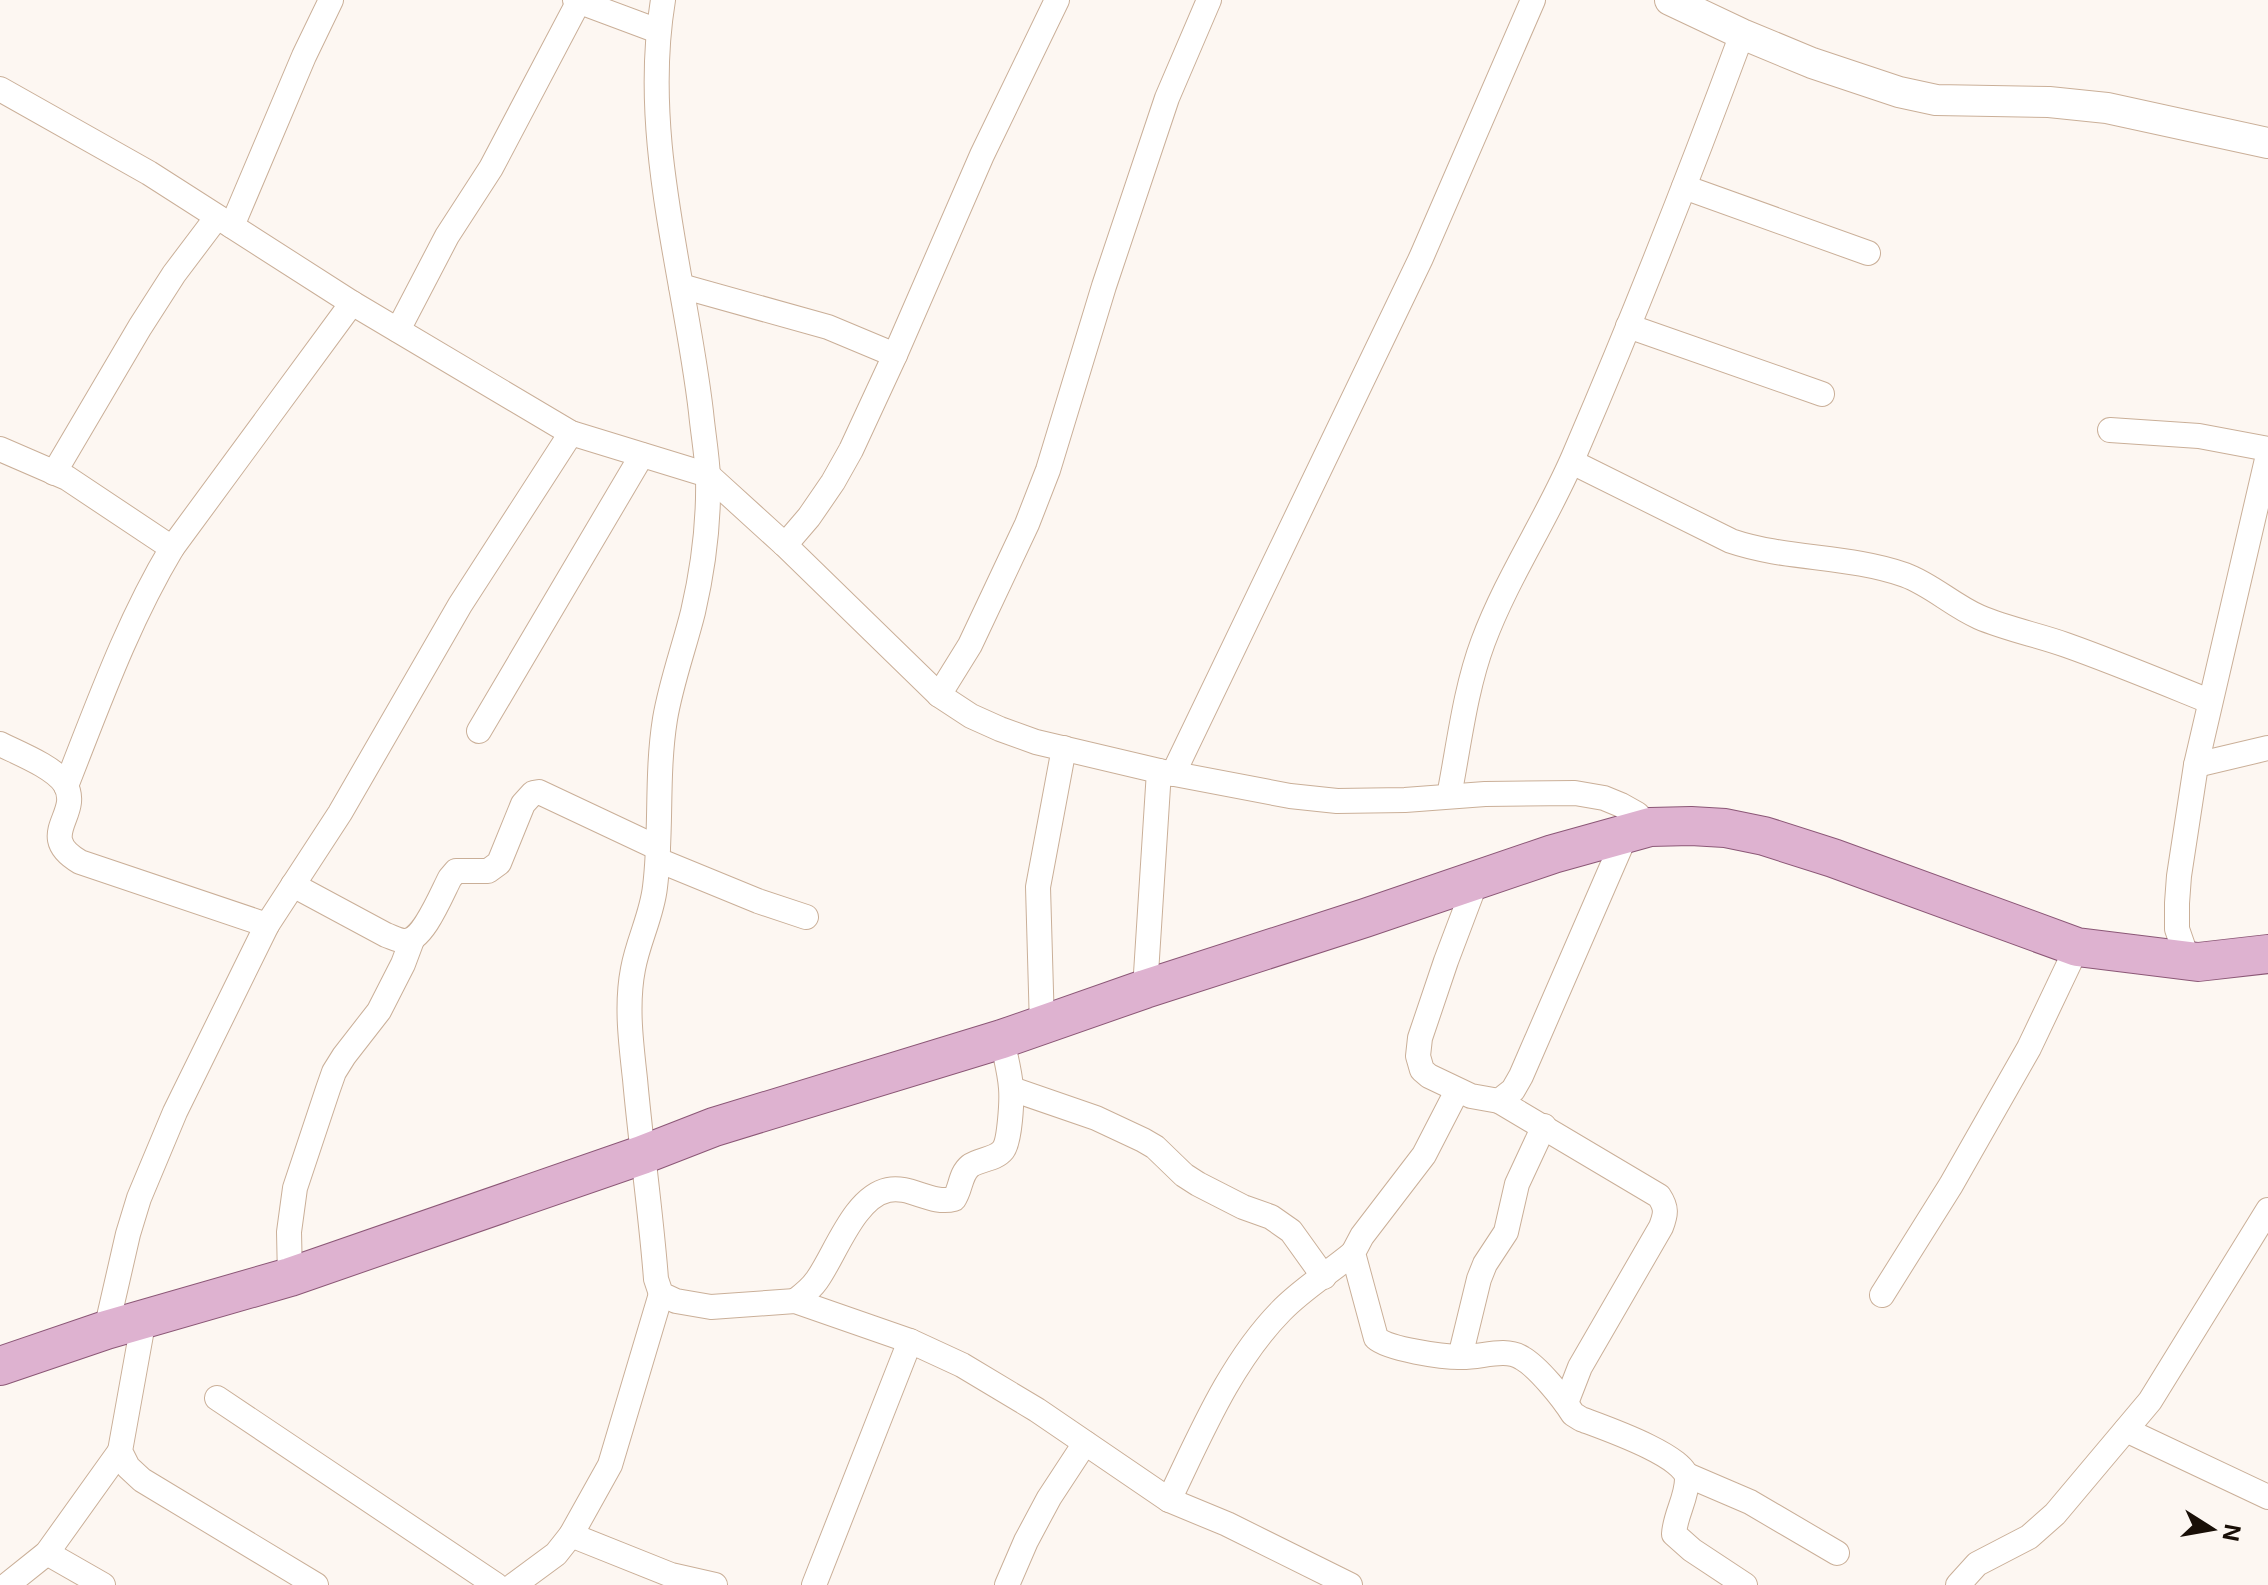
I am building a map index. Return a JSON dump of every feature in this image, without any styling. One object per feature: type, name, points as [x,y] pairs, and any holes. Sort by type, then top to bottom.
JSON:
[{"type":"main road","points":[[0,1366],[144,1318],[290,1277],[714,1127],[1002,1039],[1477,879],[1638,830],[1691,826],[1725,828],[1764,836],[2077,947],[2130,955],[2183,957],[2198,962],[2268,954]]},
{"type":"main road","points":[[2183,957],[2197,949],[2268,941]]},
{"type":"street","points":[[54,473],[174,274],[225,222],[331,0]]},
{"type":"street","points":[[514,1585],[556,1554],[571,1535],[610,1465],[661,1294],[656,1279],[642,1155],[629,1025],[630,1000],[633,969],[654,893],[665,716],[693,611],[700,571],[708,475],[694,354],[670,231],[659,146],[658,31],[663,0]]},
{"type":"street","points":[[785,545],[809,517],[851,450],[982,155],[1057,0]]},
{"type":"street","points":[[939,695],[970,645],[1027,524],[1048,470],[1104,286],[1167,98],[1209,0]]},
{"type":"street","points":[[1145,989],[1166,773],[1399,306],[1533,0]]},
{"type":"street","points":[[1670,0],[1812,63],[1899,92],[1936,100],[2049,102],[2107,108],[2268,143]]},
{"type":"street","points":[[398,330],[447,236],[491,168],[577,1],[658,31]]},
{"type":"street","points":[[1449,796],[1482,644],[1498,606],[1572,462],[1684,187],[1742,34]]},
{"type":"street","points":[[0,89],[149,173],[352,303],[571,433],[708,475],[785,545],[939,695],[971,716],[1000,729],[1036,742],[1166,773],[1290,796],[1337,801],[1575,793],[1604,798],[1637,814],[1638,830],[1521,1076],[1513,1090],[1499,1101]]},
{"type":"street","points":[[1684,187],[1868,253]]},
{"type":"street","points":[[681,286],[828,327],[895,355]]},
{"type":"street","points":[[66,786],[138,608],[172,548],[352,303]]},
{"type":"street","points":[[1628,326],[1822,394]]},
{"type":"street","points":[[2110,430],[2199,436],[2268,452],[2196,765],[2177,903],[2177,929],[2183,957]]},
{"type":"street","points":[[106,1330],[139,1198],[180,1101],[267,925],[340,813],[460,605],[571,433]]},
{"type":"street","points":[[0,449],[67,478],[172,548]]},
{"type":"street","points":[[479,731],[642,455]]},
{"type":"street","points":[[1572,462],[1731,541],[1766,551],[1875,566],[1907,576],[1934,588],[1953,604],[1981,618],[2066,645],[2209,701]]},
{"type":"street","points":[[0,744],[51,770],[66,786],[69,798],[60,846],[70,856],[267,925]]},
{"type":"street","points":[[1042,1026],[1038,887],[1064,748]]},
{"type":"street","points":[[2196,765],[2268,748]]},
{"type":"street","points":[[290,1277],[289,1232],[295,1188],[334,1072],[379,1011],[412,940],[421,932],[450,878],[456,871],[488,871],[499,863],[523,804],[533,793],[546,795],[658,854],[758,901],[806,917]]},
{"type":"street","points":[[1477,879],[1420,1038],[1418,1056],[1422,1070],[1457,1091],[1499,1101],[1544,1126],[1659,1196],[1666,1207],[1661,1227],[1585,1358],[1566,1403]]},
{"type":"street","points":[[293,885],[386,935],[402,942],[412,940]]},
{"type":"street","points":[[1882,1295],[1951,1185],[2029,1048],[2077,947]]},
{"type":"street","points":[[795,1301],[818,1280],[854,1216],[875,1195],[887,1190],[899,1190],[938,1200],[954,1199],[966,1170],[972,1164],[1003,1150],[1012,1089],[1002,1039]]},
{"type":"street","points":[[1012,1089],[1096,1118],[1155,1147],[1198,1184],[1243,1207],[1271,1217],[1291,1231],[1324,1277]]},
{"type":"street","points":[[1169,1500],[1217,1404],[1262,1332],[1299,1294],[1353,1253],[1362,1236],[1424,1155],[1457,1091]]},
{"type":"street","points":[[1460,1357],[1479,1279],[1506,1232],[1517,1184],[1544,1126]]},
{"type":"street","points":[[1958,1585],[1977,1564],[2029,1537],[2055,1514],[2126,1430],[2165,1380],[2268,1210]]},
{"type":"street","points":[[1353,1253],[1376,1338],[1382,1344],[1460,1357],[1509,1353],[1520,1356],[1531,1364],[1573,1414],[1682,1466],[1687,1475],[1674,1534],[1692,1550],[1745,1585]]},
{"type":"street","points":[[661,1294],[676,1301],[711,1307],[795,1301],[910,1341],[962,1365],[1037,1410],[1169,1500],[1297,1558],[1337,1583]]},
{"type":"street","points":[[7,1585],[47,1553],[120,1451],[144,1318]]},
{"type":"street","points":[[814,1585],[910,1341]]},
{"type":"street","points":[[217,1398],[496,1585]]},
{"type":"street","points":[[2126,1430],[2268,1497]]},
{"type":"street","points":[[1007,1585],[1049,1498],[1085,1443]]},
{"type":"street","points":[[120,1451],[128,1467],[142,1480],[316,1585]]},
{"type":"street","points":[[1687,1475],[1750,1502],[1837,1553]]},
{"type":"street","points":[[571,1535],[671,1575],[715,1585]]},
{"type":"street","points":[[47,1553],[103,1585]]}]
